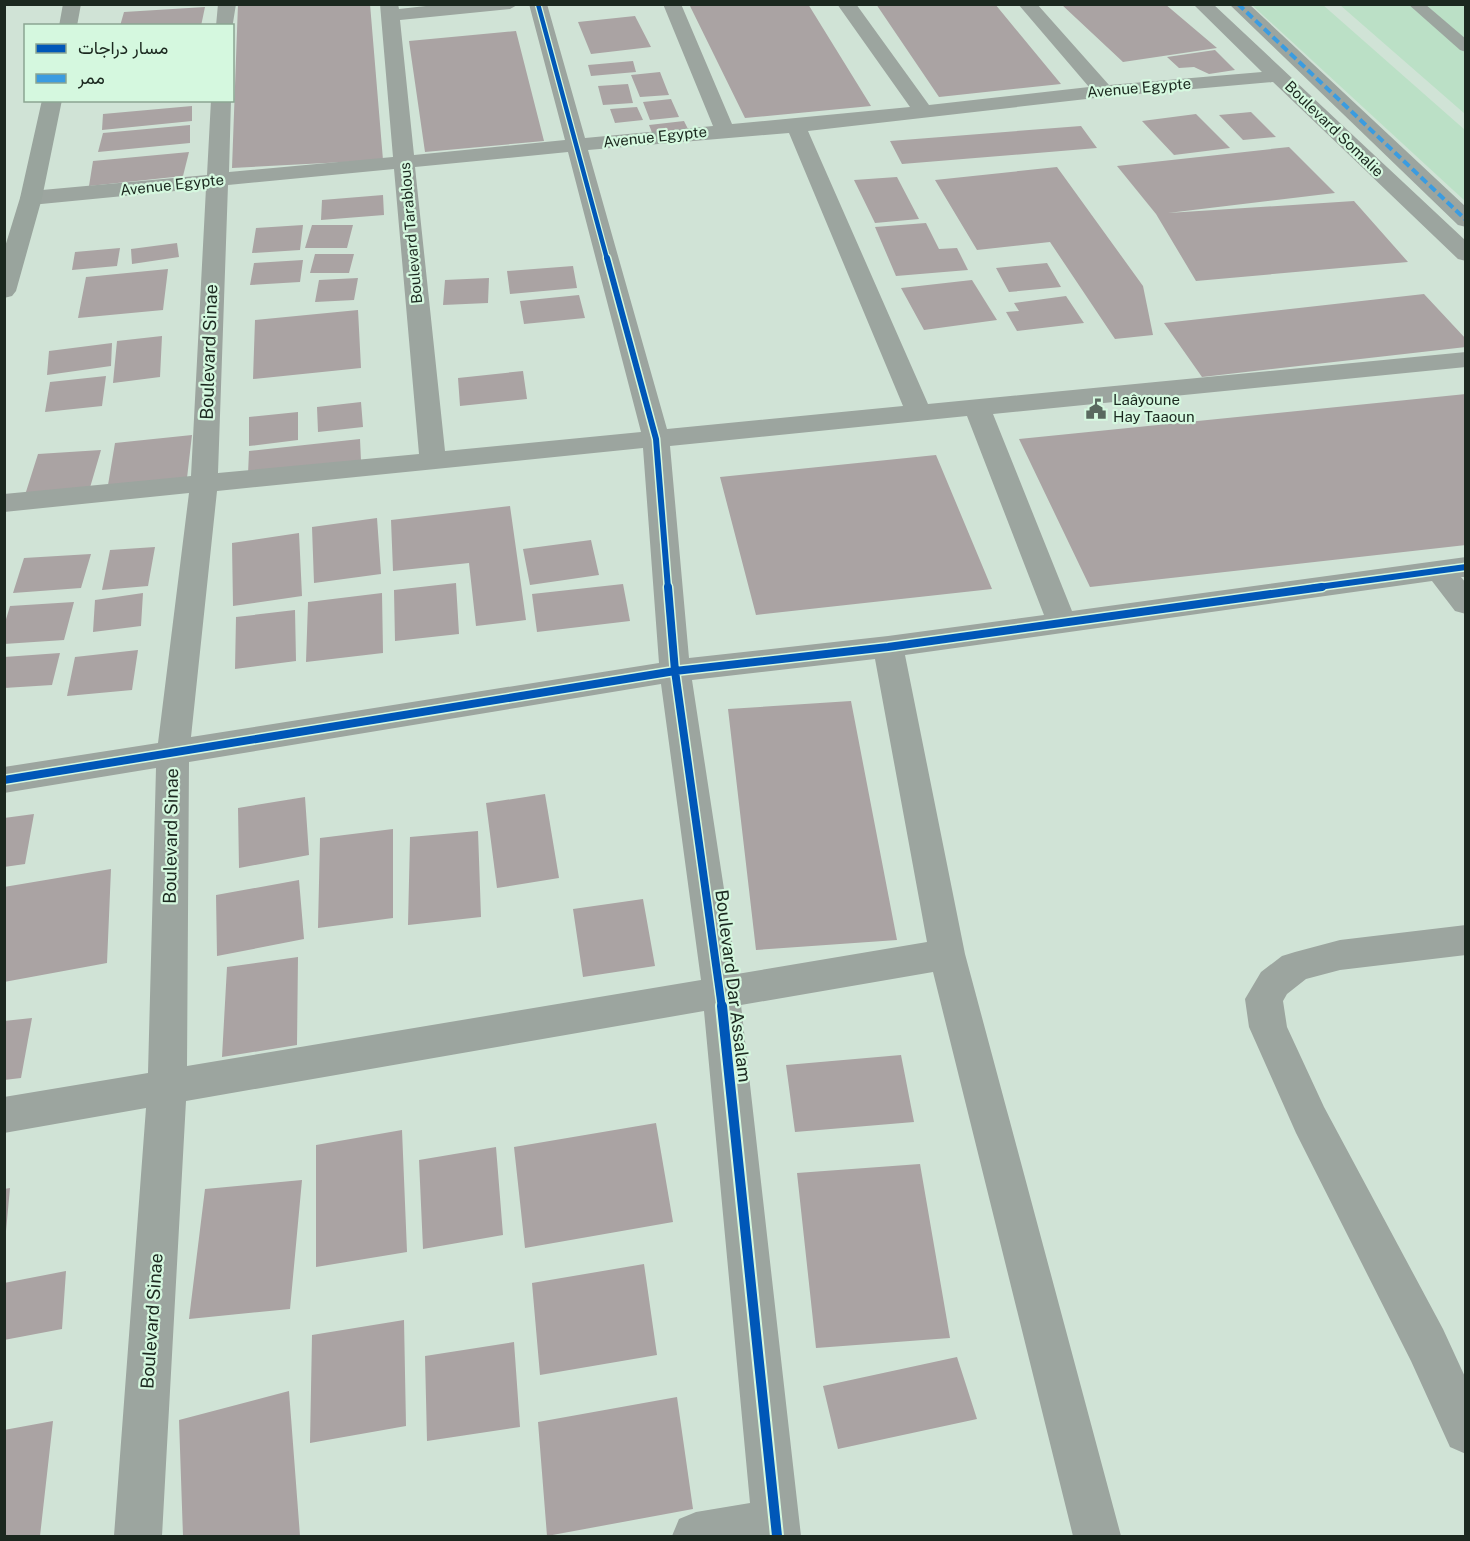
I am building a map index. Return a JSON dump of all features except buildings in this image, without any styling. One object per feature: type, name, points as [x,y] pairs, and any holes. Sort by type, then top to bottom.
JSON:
[{"type":"main road","points":[[68,24],[72,4]]},
{"type":"main road","points":[[4,291],[31,198],[52,102]]},
{"type":"street","points":[[225,24],[227,4]]},
{"type":"street","points":[[389,10],[510,4]]},
{"type":"street","name":"Boulevard Dar Assalam","points":[[538,4],[656,439],[675,671],[721,994],[776,1529]]},
{"type":"street","points":[[672,4],[725,131]]},
{"type":"street","points":[[846,4],[923,111]]},
{"type":"street","points":[[1027,4],[1104,91]]},
{"type":"street","name":"Boulevard Somalie","points":[[1202,4],[1466,254]]},
{"type":"street","points":[[1238,4],[1466,220]]},
{"type":"street","name":"Boulevard Tarablous","points":[[389,10],[433,461]]},
{"type":"street","name":"Avenue Egypte","points":[[31,198],[796,126],[1104,91],[1280,76]]},
{"type":"street","name":"Boulevard Sinae","points":[[138,1536],[167,1088],[173,754],[204,484],[221,102]]},
{"type":"street","points":[[796,126],[919,413]]},
{"type":"street","points":[[4,504],[1466,359]]},
{"type":"street","points":[[977,407],[1061,621]]},
{"type":"street","points":[[4,780],[675,671],[888,646],[1452,568],[1466,604]]},
{"type":"street","points":[[888,646],[947,954],[1097,1536]]},
{"type":"street","points":[[1466,940],[1340,955],[1295,967],[1274,983],[1264,999],[1268,1027],[1311,1120],[1427,1345],[1466,1431]]},
{"type":"street","points":[[4,1115],[947,954]]},
{"type":"street","points":[[696,1536],[776,1529]]},
{"type":"lane","points":[[1415,4],[1466,47]]},
{"type":"green space","points":[[1252,5],[1323,5],[1465,130],[1465,201]]},
{"type":"green space","points":[[1340,5],[1465,5],[1465,114]]},
{"type":"marked path","points":[[1238,4],[1466,220]]},
{"type":"cycle path","points":[[538,4],[656,439],[675,671],[721,994],[777,1536]]},
{"type":"cycle path","points":[[4,780],[675,671],[888,647],[1466,567]]},
{"type":"place","name":"Laâyoune Hay Taaoun","points":[[1096,409]]}]
